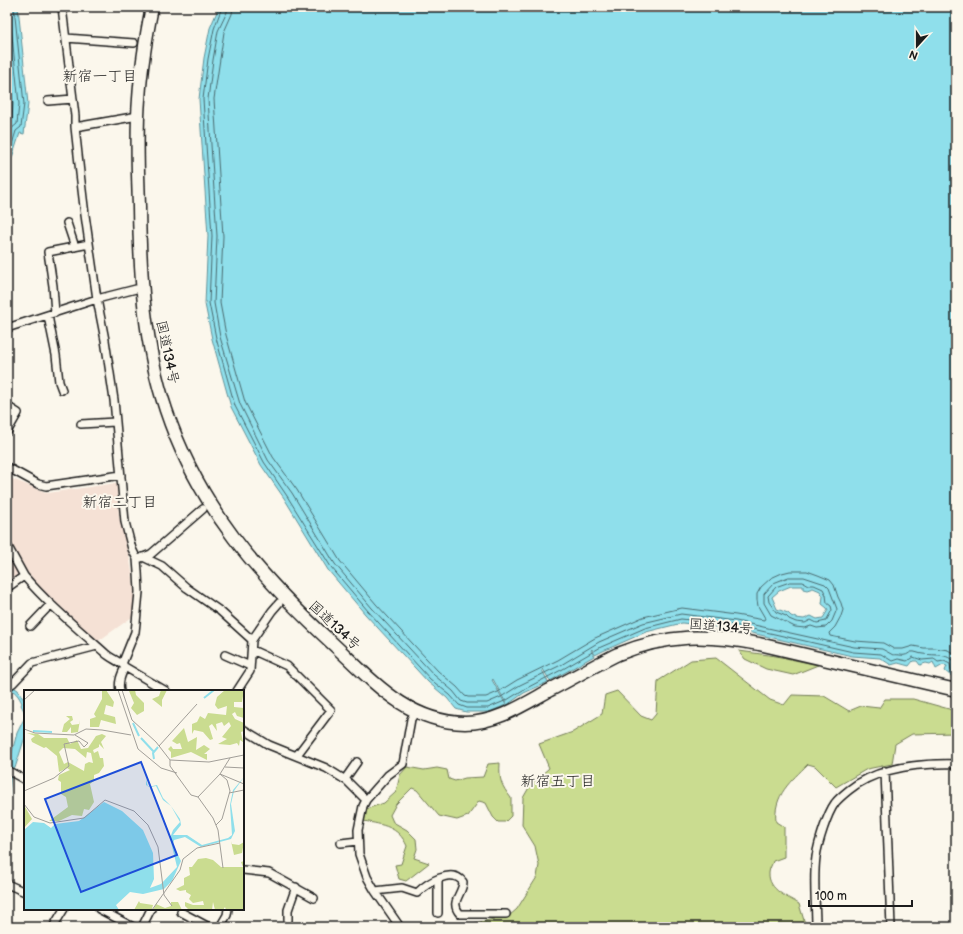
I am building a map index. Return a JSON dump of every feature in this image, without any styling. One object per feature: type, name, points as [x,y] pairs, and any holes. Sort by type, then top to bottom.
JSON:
[{"type":"highway","name":"国道134号","points":[[152,7],[142,65],[138,116],[140,249],[146,317],[154,362],[164,403],[174,432],[186,459],[212,507],[228,530],[260,570],[299,612],[397,701],[419,714],[440,720],[465,723],[488,720],[517,709],[618,654],[648,643],[681,637],[710,637],[752,643],[956,690]]},
{"type":"street","points":[[62,7],[89,244],[114,400],[125,522],[132,550],[140,558],[162,566],[187,588],[220,611],[252,640]]},
{"type":"street","points":[[66,38],[134,43]]},
{"type":"street","points":[[48,101],[73,99]]},
{"type":"street","points":[[75,127],[138,116]]},
{"type":"street","points":[[67,223],[75,247]]},
{"type":"street","points":[[62,390],[56,355],[52,314],[53,286],[48,252],[89,244]]},
{"type":"street","points":[[8,327],[97,299],[136,289]]},
{"type":"street","points":[[7,406],[18,413],[7,432]]},
{"type":"street","points":[[81,424],[115,422]]},
{"type":"street","points":[[7,467],[38,484],[46,486],[121,475]]},
{"type":"street","points":[[140,558],[151,554],[203,509]]},
{"type":"street","points":[[7,545],[24,576],[51,604],[110,658],[164,690]]},
{"type":"street","points":[[120,690],[120,677],[138,614],[140,558]]},
{"type":"street","points":[[7,588],[24,576]]},
{"type":"street","points":[[30,626],[51,604]]},
{"type":"street","points":[[238,690],[250,671],[252,640],[272,611],[280,604]]},
{"type":"street","points":[[9,684],[32,663],[97,646]]},
{"type":"street","points":[[252,650],[287,666],[331,710],[297,755]]},
{"type":"street","points":[[225,655],[250,666]]},
{"type":"street","points":[[397,927],[398,924],[367,877],[362,864],[358,841],[358,830],[363,806],[366,800],[388,775],[404,764],[413,716]]},
{"type":"street","points":[[244,730],[269,745],[297,755],[326,768],[345,779],[366,800]]},
{"type":"street","points":[[345,779],[357,762]]},
{"type":"street","points":[[816,927],[816,856],[824,829],[835,803],[863,780],[885,771],[926,765],[956,764]]},
{"type":"street","points":[[7,770],[24,779]]},
{"type":"street","points":[[885,771],[891,927]]},
{"type":"street","points":[[341,843],[358,841]]},
{"type":"street","points":[[244,870],[269,873],[314,898]]},
{"type":"street","points":[[376,891],[402,888],[417,893],[429,882],[454,875],[460,877],[463,882],[463,888],[455,903],[456,909],[460,914],[506,914]]},
{"type":"street","points":[[438,879],[438,913]]},
{"type":"street","points":[[7,884],[24,892]]},
{"type":"street","points":[[288,920],[288,910],[296,888]]},
{"type":"street","points":[[53,927],[62,910]]},
{"type":"street","points":[[101,910],[133,927]]},
{"type":"street","points":[[142,927],[150,910]]},
{"type":"street","points":[[220,927],[228,910]]},
{"type":"street","points":[[181,914],[209,927]]},
{"type":"shaded area","points":[[7,477],[48,493],[117,483],[119,516],[128,549],[133,578],[135,615],[97,642],[25,573],[7,586]]},
{"type":"green space","points":[[739,651],[776,656],[818,665],[793,675],[766,669],[745,659]]},
{"type":"green space","points":[[716,658],[770,700],[784,705],[792,695],[824,696],[849,711],[861,706],[879,708],[885,699],[913,699],[956,711],[956,733],[912,734],[895,744],[892,764],[867,769],[836,787],[815,766],[808,764],[784,789],[777,804],[776,822],[784,827],[784,857],[773,861],[769,872],[770,879],[775,888],[784,896],[799,904],[806,927],[473,927],[475,923],[509,916],[517,909],[537,877],[539,865],[535,846],[522,825],[523,798],[531,784],[549,768],[539,744],[573,732],[602,714],[605,695],[617,691],[641,716],[651,720],[656,714],[658,681],[691,660]]},
{"type":"green space","points":[[500,763],[501,782],[511,798],[511,816],[505,822],[498,822],[493,817],[486,803],[479,801],[468,816],[457,820],[439,816],[417,790],[412,788],[396,804],[390,815],[393,822],[407,830],[416,839],[417,849],[414,858],[429,863],[406,881],[399,879],[395,865],[401,864],[407,846],[399,834],[394,830],[384,825],[364,821],[366,809],[384,803],[396,792],[400,775],[407,767],[424,770],[437,768],[447,770],[449,779],[455,781],[465,778],[483,777],[488,764]]},
{"type":"water","points":[[7,7],[18,7],[28,104],[24,134],[20,133],[7,173]]},
{"type":"water","points":[[219,7],[956,7],[956,676],[950,675],[945,671],[947,666],[943,665],[936,669],[933,662],[930,664],[926,663],[920,665],[917,661],[913,661],[909,666],[898,663],[891,665],[880,658],[852,656],[734,629],[682,623],[646,632],[595,655],[592,649],[591,650],[594,656],[550,681],[543,669],[542,670],[548,682],[524,693],[507,705],[493,679],[492,680],[506,705],[489,712],[466,712],[456,709],[447,698],[428,682],[365,614],[328,570],[284,498],[261,465],[231,407],[212,339],[205,304],[208,236],[199,99],[204,58],[210,28]],"holes":[[[791,586],[803,586],[803,589],[807,590],[813,588],[820,591],[823,596],[822,604],[828,610],[823,618],[817,619],[811,616],[804,619],[796,618],[777,609],[772,597],[779,591]]]},
{"type":"water","points":[[7,683],[18,690],[24,700],[24,711],[18,696],[14,692],[7,690]]},
{"type":"water","points":[[24,719],[24,740],[15,768],[8,767],[17,733]]},
{"type":"waterway","points":[[7,879],[10,837],[8,800],[10,777]]},
{"type":"tunnel","points":[[358,679],[370,668]]},
{"type":"district","name":"新宿一丁目","points":[[100,76]]},
{"type":"district","name":"新宿二丁目","points":[[120,502]]},
{"type":"district","name":"新宿五丁目","points":[[558,781]]}]
